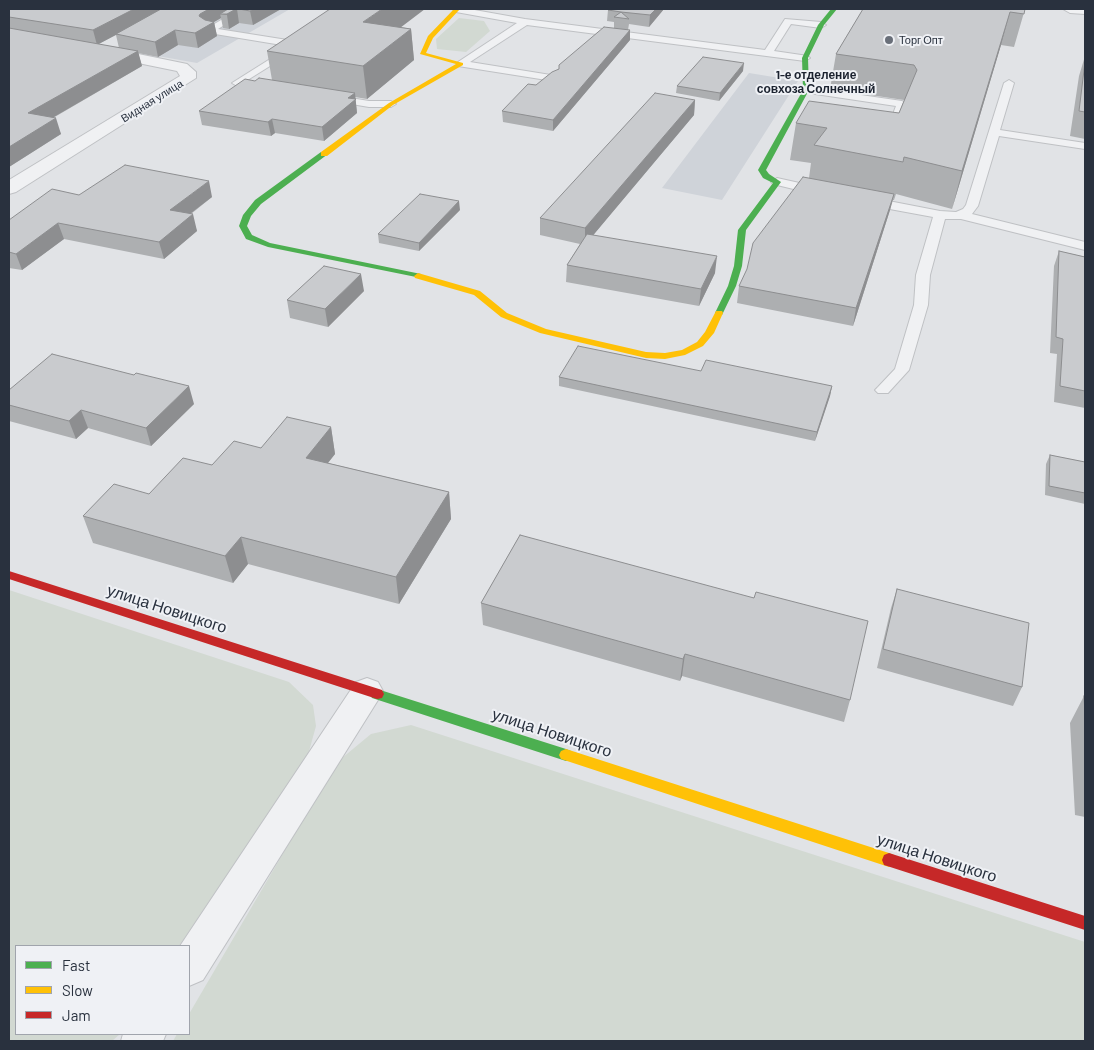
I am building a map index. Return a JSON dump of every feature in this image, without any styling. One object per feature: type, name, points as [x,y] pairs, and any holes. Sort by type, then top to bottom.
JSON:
[{"type":"street","points":[[456,9],[430,37],[423,54],[461,64]]},
{"type":"street","points":[[461,64],[391,104],[258,202],[246,215],[243,226],[249,237],[268,246],[431,279],[477,293],[504,315],[543,331],[646,355],[665,356],[685,352],[700,344],[709,333],[732,286],[738,266],[742,230],[776,182],[766,176],[762,170],[788,131],[806,90],[806,58],[821,25],[834,9]]},
{"type":"street","points":[[1070,9],[1085,10]]},
{"type":"street","name":"Видная улица","points":[[9,188],[188,78],[188,72],[182,67],[96,50],[118,42]]},
{"type":"street","name":"улица Новицкого","points":[[9,575],[1085,923]]},
{"type":"street","points":[[190,965],[367,691]]},
{"type":"lane","points":[[246,9],[209,30],[304,43],[268,62],[237,83],[275,89]]},
{"type":"lane","points":[[456,9],[525,22],[806,58]]},
{"type":"lane","points":[[768,53],[788,21],[821,25]]},
{"type":"lane","points":[[461,64],[525,22]]},
{"type":"lane","points":[[461,64],[553,78]]},
{"type":"lane","points":[[960,215],[967,212],[972,206],[1009,82]]},
{"type":"lane","points":[[806,90],[902,104],[886,146]]},
{"type":"lane","points":[[322,96],[370,104],[391,104]]},
{"type":"lane","points":[[995,132],[1085,146]]},
{"type":"lane","points":[[776,182],[834,194]]},
{"type":"lane","points":[[853,198],[940,216],[960,215],[1085,246]]},
{"type":"lane","points":[[883,390],[902,370],[921,305],[922,275],[940,216]]},
{"type":"shaded area","points":[[190,9],[290,9],[197,63],[118,49]]},
{"type":"shaded area","points":[[459,18],[484,21],[490,31],[466,52],[437,49],[436,39]]},
{"type":"shaded area","points":[[749,73],[798,81],[722,200],[662,188]]},
{"type":"shaded area","points":[[9,590],[289,682],[313,705],[316,726],[308,755],[180,945],[15,945],[15,1035],[119,1035],[112,1041],[9,1041]]},
{"type":"shaded area","points":[[411,725],[1085,942],[1085,1041],[173,1041],[176,1035],[190,1035],[190,1012],[336,763],[371,734]]},
{"type":"building","points":[[9,9],[134,9],[93,30],[9,17]]},
{"type":"building","points":[[161,9],[209,9],[199,16],[214,22],[195,33],[175,30],[155,42],[116,34]]},
{"type":"building","points":[[228,9],[236,9],[227,14],[220,14]]},
{"type":"building","points":[[330,9],[382,9],[363,22],[411,29],[363,66],[267,51]]},
{"type":"building","points":[[609,9],[656,9],[650,15]]},
{"type":"building","points":[[863,9],[1025,9],[1024,14],[1010,12],[962,171],[904,157],[903,162],[814,145],[827,128],[796,123],[809,101],[899,113],[917,70],[914,65],[836,54]]},
{"type":"building","points":[[621,12],[629,19],[614,17]]},
{"type":"building","points":[[604,27],[630,30],[553,120],[502,111],[528,84],[536,85],[552,72],[559,69],[559,65]]},
{"type":"building","points":[[9,28],[138,51],[28,113],[56,118],[9,147]]},
{"type":"building","points":[[703,57],[744,63],[720,93],[677,86]]},
{"type":"building","points":[[1085,62],[1085,112],[1079,111]]},
{"type":"building","points":[[259,78],[355,93],[348,98],[356,99],[322,127],[272,119],[268,122],[199,111],[245,79],[255,81]]},
{"type":"building","points":[[655,93],[695,100],[585,228],[540,218]]},
{"type":"building","points":[[125,165],[209,181],[170,210],[193,214],[159,242],[58,223],[16,254],[9,252],[9,220],[52,189],[79,195]]},
{"type":"building","points":[[803,177],[894,194],[856,308],[739,286],[747,269],[753,243]]},
{"type":"building","points":[[420,194],[459,201],[419,243],[378,234]]},
{"type":"building","points":[[587,234],[717,256],[701,289],[567,265]]},
{"type":"building","points":[[1059,251],[1085,257],[1085,391],[1060,386],[1063,339],[1056,337]]},
{"type":"building","points":[[324,266],[361,274],[325,309],[287,300]]},
{"type":"building","points":[[578,346],[701,371],[706,360],[832,386],[817,432],[559,377]]},
{"type":"building","points":[[52,354],[134,375],[136,373],[189,386],[146,428],[81,410],[69,421],[9,405],[9,390]]},
{"type":"building","points":[[287,417],[331,427],[306,458],[449,492],[396,577],[241,537],[225,556],[83,516],[114,484],[149,494],[183,458],[212,465],[234,441],[261,448]]},
{"type":"building","points":[[1050,455],[1085,462],[1085,493],[1049,486]]},
{"type":"building","points":[[520,535],[754,598],[756,592],[868,621],[850,700],[685,654],[683,659],[481,603]]},
{"type":"building","points":[[897,589],[1029,623],[1022,687],[883,649]]},
{"type":"traffic: fast","points":[[719,313],[732,286],[738,266],[742,230],[777,182],[766,176],[762,170],[806,90],[805,58],[821,25],[834,9]]},
{"type":"traffic: fast","points":[[324,154],[258,202],[247,215],[243,226],[249,237],[268,245],[418,276]]},
{"type":"traffic: fast","points":[[377,694],[566,755]]},
{"type":"traffic: slow","points":[[324,154],[391,104],[461,64],[423,54],[430,37],[457,9]]},
{"type":"traffic: slow","points":[[418,276],[477,293],[504,315],[543,331],[646,355],[665,356],[685,352],[700,344],[709,333],[719,313]]},
{"type":"traffic: slow","points":[[566,755],[889,860]]},
{"type":"traffic: jam","points":[[9,575],[377,694]]},
{"type":"traffic: jam","points":[[889,860],[1085,923]]},
{"type":"place","name":"Торг Опт","points":[[889,40]]},
{"type":"district","name":"1-е отделение совхоза Солнечный","points":[[816,82]]}]
